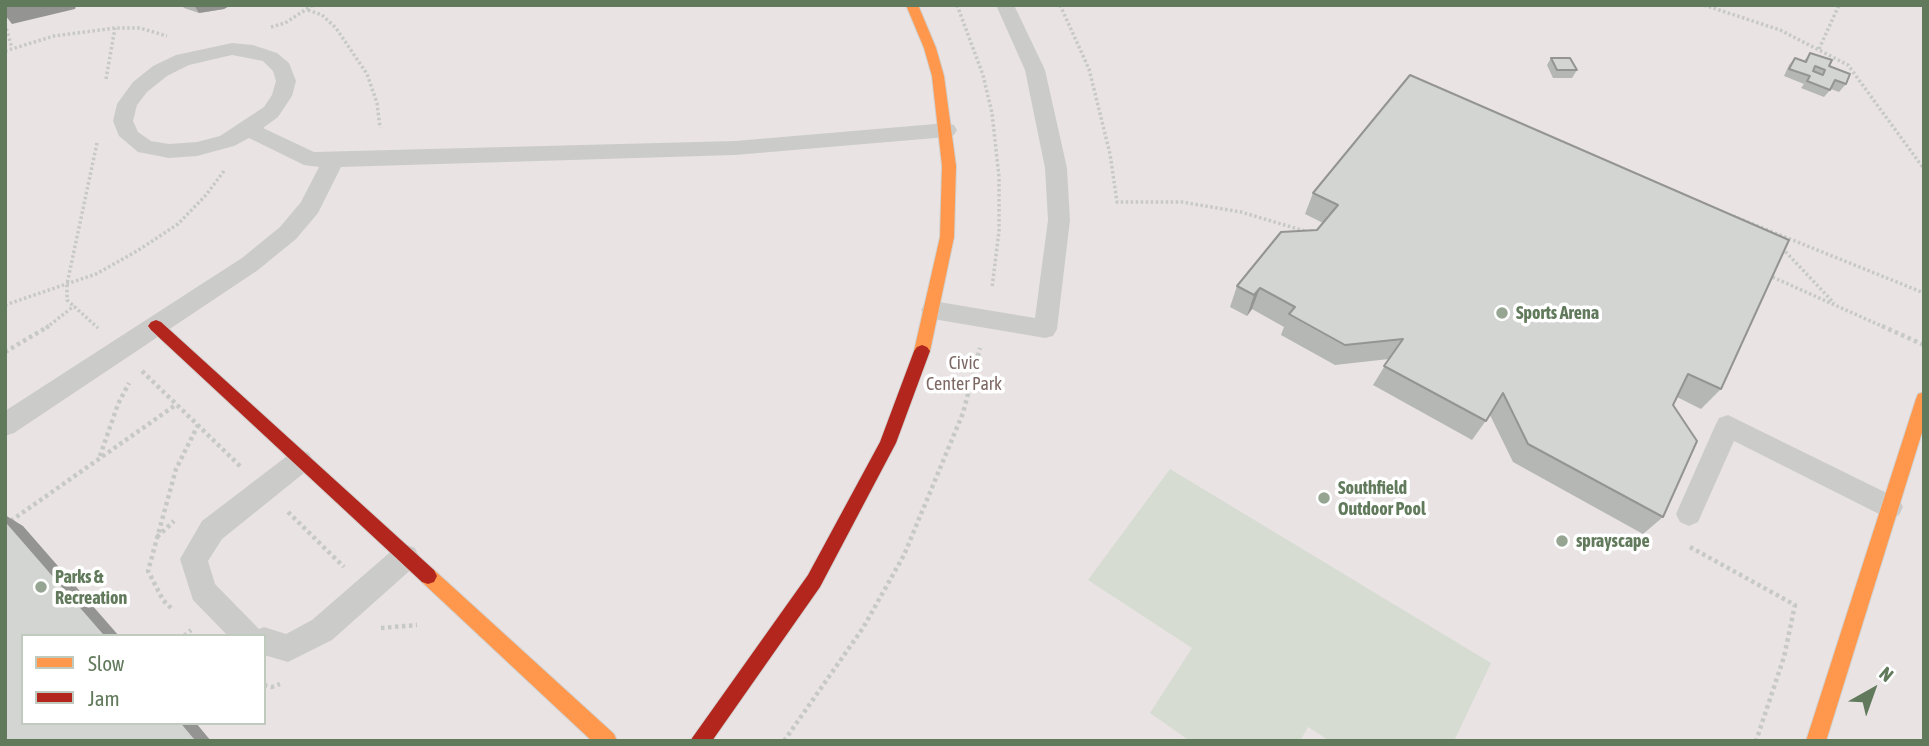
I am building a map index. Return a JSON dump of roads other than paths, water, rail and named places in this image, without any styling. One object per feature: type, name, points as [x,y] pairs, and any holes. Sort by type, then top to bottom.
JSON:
[{"type":"street","points":[[700,741],[814,581],[842,532],[901,410],[924,346],[947,237],[947,130],[935,66],[912,5]]},
{"type":"street","points":[[156,326],[607,741]]},
{"type":"street","points":[[1816,741],[1924,400]]},
{"type":"lane","points":[[933,310],[1045,329],[1059,220],[1056,168],[1035,69],[1005,5]]},
{"type":"lane","points":[[232,49],[253,51],[270,57],[282,68],[286,81],[282,96],[271,112],[248,129],[227,141],[197,149],[169,151],[145,146],[137,141],[130,136],[123,121],[127,104],[140,87],[160,71],[207,52],[232,49]]},
{"type":"lane","points":[[248,129],[311,160],[735,148],[947,130]]},
{"type":"lane","points":[[5,425],[250,264],[288,233],[310,207],[334,159]]},
{"type":"lane","points":[[1689,514],[1728,426],[1890,507]]},
{"type":"lane","points":[[246,634],[202,591],[194,559],[212,530],[300,461]]},
{"type":"lane","points":[[266,642],[288,648],[322,630],[405,557]]},
{"type":"place","name":"Sports Arena","points":[[1502,313]]},
{"type":"place","name":"Southfield Outdoor Pool","points":[[1324,498]]},
{"type":"place","name":"sprayscape","points":[[1562,541]]},
{"type":"place","name":"Parks & Recreation","points":[[41,587]]},
{"type":"park label","name":"Civic Center Park","points":[[964,373]]}]
